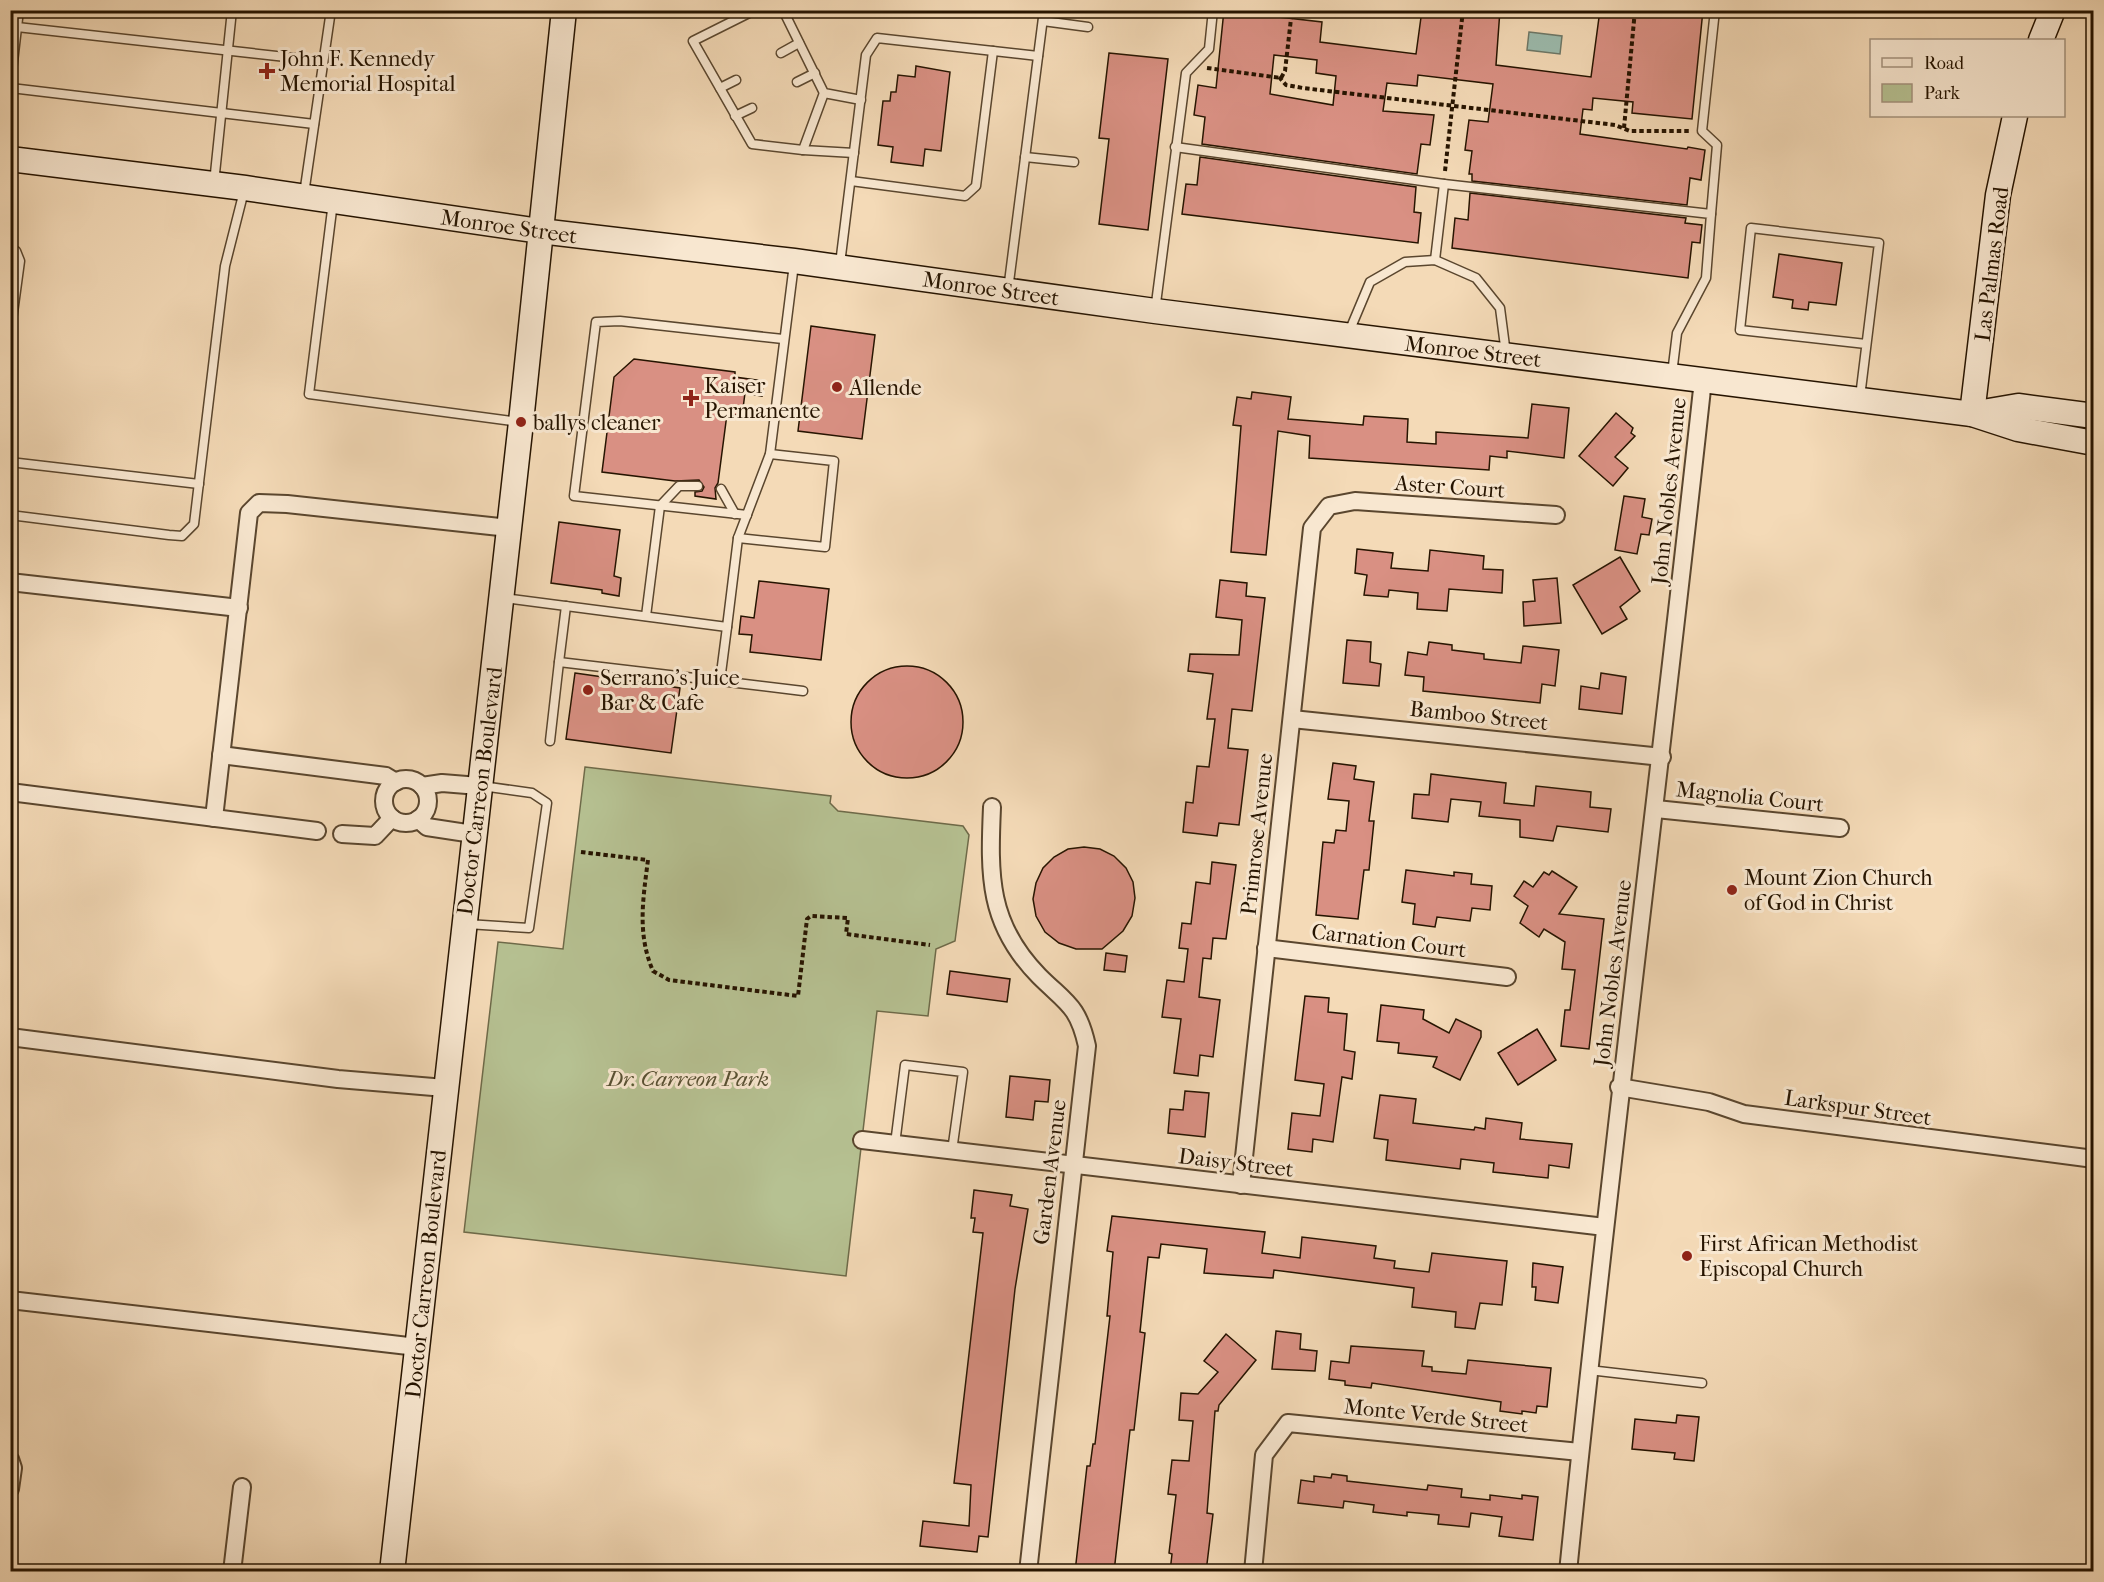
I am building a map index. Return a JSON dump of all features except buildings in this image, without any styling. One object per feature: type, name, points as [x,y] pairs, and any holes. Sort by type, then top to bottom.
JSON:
[{"type":"main road","name":"Doctor Carreon Boulevard","points":[[392,1572],[473,834],[502,598],[564,10]]},
{"type":"main road","points":[[2041,39],[2053,10]]},
{"type":"main road","name":"Las Palmas Road","points":[[1972,414],[1998,195],[2015,117]]},
{"type":"main road","name":"Monroe Street","points":[[10,159],[245,188],[540,231],[794,261],[1155,311],[1972,414],[2018,429],[2094,443]]},
{"type":"main road","name":"Monroe Street","points":[[1972,414],[2018,406],[2094,416]]},
{"type":"street","name":"John Nobles Avenue","points":[[1568,1572],[1620,1087],[1656,809],[1702,380]]},
{"type":"street","name":"Aster Court","points":[[1341,501],[1556,515]]},
{"type":"street","name":"Primrose Avenue","points":[[1241,1185],[1312,528],[1329,506],[1341,501]]},
{"type":"street","points":[[214,818],[249,513],[259,503],[509,528]]},
{"type":"street","points":[[10,582],[238,608]]},
{"type":"street","name":"Bamboo Street","points":[[1292,719],[1662,757]]},
{"type":"street","points":[[221,755],[386,776],[396,782]]},
{"type":"street","points":[[422,786],[427,800],[424,813],[418,819],[405,823],[392,819],[387,813],[384,799],[390,786],[396,782],[410,780],[422,786],[442,783],[479,786]]},
{"type":"street","points":[[10,792],[317,831]]},
{"type":"street","name":"Garden Avenue","points":[[992,807],[990,852],[994,893],[1001,925],[1018,952],[1040,977],[1068,1001],[1082,1023],[1087,1046],[1028,1572]]},
{"type":"street","name":"Magnolia Court","points":[[1656,809],[1840,828]]},
{"type":"street","points":[[342,834],[370,837],[392,819]]},
{"type":"street","points":[[418,819],[427,827],[473,834]]},
{"type":"street","name":"Carnation Court","points":[[1266,948],[1507,977]]},
{"type":"street","points":[[10,1037],[338,1079],[445,1088]]},
{"type":"street","name":"Larkspur Street","points":[[1620,1087],[1708,1102],[1744,1114],[2094,1159]]},
{"type":"street","name":"Daisy Street","points":[[862,1140],[1605,1227]]},
{"type":"street","points":[[10,1300],[417,1347]]},
{"type":"street","name":"Monte Verde Street","points":[[1253,1572],[1264,1455],[1288,1423],[1580,1452]]},
{"type":"street","points":[[10,1460],[13,1468],[10,1489]]},
{"type":"street","points":[[232,1572],[242,1487]]},
{"type":"lane","points":[[19,10],[10,88],[314,124]]},
{"type":"lane","points":[[213,184],[232,10]]},
{"type":"lane","points":[[303,197],[331,10]]},
{"type":"lane","points":[[755,10],[693,41],[752,144],[854,153]]},
{"type":"lane","points":[[783,10],[824,93],[803,150]]},
{"type":"lane","points":[[1008,290],[1044,10]]},
{"type":"lane","points":[[1155,311],[1186,73],[1209,49],[1213,10]]},
{"type":"lane","points":[[1671,377],[1677,333],[1706,278],[1717,145],[1702,132],[1715,10]]},
{"type":"lane","points":[[1043,21],[1088,27]]},
{"type":"lane","points":[[17,27],[322,61]]},
{"type":"lane","points":[[840,268],[866,55],[877,38],[1038,56]]},
{"type":"lane","points":[[781,53],[799,43]]},
{"type":"lane","points":[[851,181],[965,196],[976,186],[993,51]]},
{"type":"lane","points":[[797,82],[815,73]]},
{"type":"lane","points":[[720,88],[736,80]]},
{"type":"lane","points":[[824,93],[861,100]]},
{"type":"lane","points":[[735,116],[752,108]]},
{"type":"lane","points":[[1175,147],[1444,184],[1711,214]]},
{"type":"lane","points":[[1025,157],[1074,162]]},
{"type":"lane","points":[[1435,260],[1444,184]]},
{"type":"lane","points":[[10,514],[182,536],[194,524],[225,266],[245,188]]},
{"type":"lane","points":[[333,202],[309,394],[521,422]]},
{"type":"lane","points":[[1859,400],[1879,243],[1751,228],[1740,330],[1866,344]]},
{"type":"lane","points":[[10,249],[16,251],[20,261],[10,335]]},
{"type":"lane","points":[[1348,335],[1370,282],[1405,262],[1435,260],[1476,278],[1500,308],[1506,355]]},
{"type":"lane","points":[[720,681],[738,538],[770,454],[794,261]]},
{"type":"lane","points":[[747,515],[574,496],[596,322],[620,321],[783,339]]},
{"type":"lane","points":[[738,538],[825,547],[834,461],[770,454]]},
{"type":"lane","points":[[10,462],[199,484]]},
{"type":"lane","points":[[646,616],[660,506],[679,486],[698,486]]},
{"type":"lane","points":[[721,489],[735,514]]},
{"type":"lane","points":[[502,598],[727,627]]},
{"type":"lane","points":[[550,741],[566,606]]},
{"type":"lane","points":[[559,662],[803,691]]},
{"type":"lane","points":[[463,924],[529,927],[547,803],[532,793],[479,786]]},
{"type":"lane","points":[[895,1144],[905,1065],[963,1072],[952,1151]]},
{"type":"lane","points":[[1589,1370],[1702,1383]]},
{"type":"path","points":[[1279,77],[1285,71],[1292,10]]},
{"type":"path","points":[[1444,184],[1463,10]]},
{"type":"path","points":[[1624,128],[1635,10]]},
{"type":"path","points":[[1192,66],[1279,77],[1286,85],[1303,88],[1452,107],[1616,124],[1630,132],[1702,132]]},
{"type":"path","points":[[581,852],[648,860],[641,916],[642,932],[653,971],[669,980],[798,996],[807,919],[811,916],[848,918],[846,934],[930,945]]},
{"type":"green space","name":"Dr. Carreon Park","points":[[585,767],[831,796],[830,803],[838,811],[963,826],[969,835],[955,941],[936,949],[928,1016],[877,1011],[846,1276],[464,1232],[498,942],[563,949]]},
{"type":"shaded area","points":[[1529,32],[1562,36],[1560,54],[1527,50]]},
{"type":"place","name":"John F. Kennedy Memorial Hospital","points":[[267,71]]},
{"type":"place","name":"Allende","points":[[837,387]]},
{"type":"place","name":"Kaiser Permanente","points":[[691,398]]},
{"type":"place","name":"ballys cleaner","points":[[521,422]]},
{"type":"place","name":"Serrano's Juice Bar & Cafe","points":[[588,690]]},
{"type":"place","name":"Mount Zion Church of God in Christ","points":[[1732,890]]},
{"type":"place","name":"First African Methodist Episcopal Church","points":[[1687,1256]]}]
